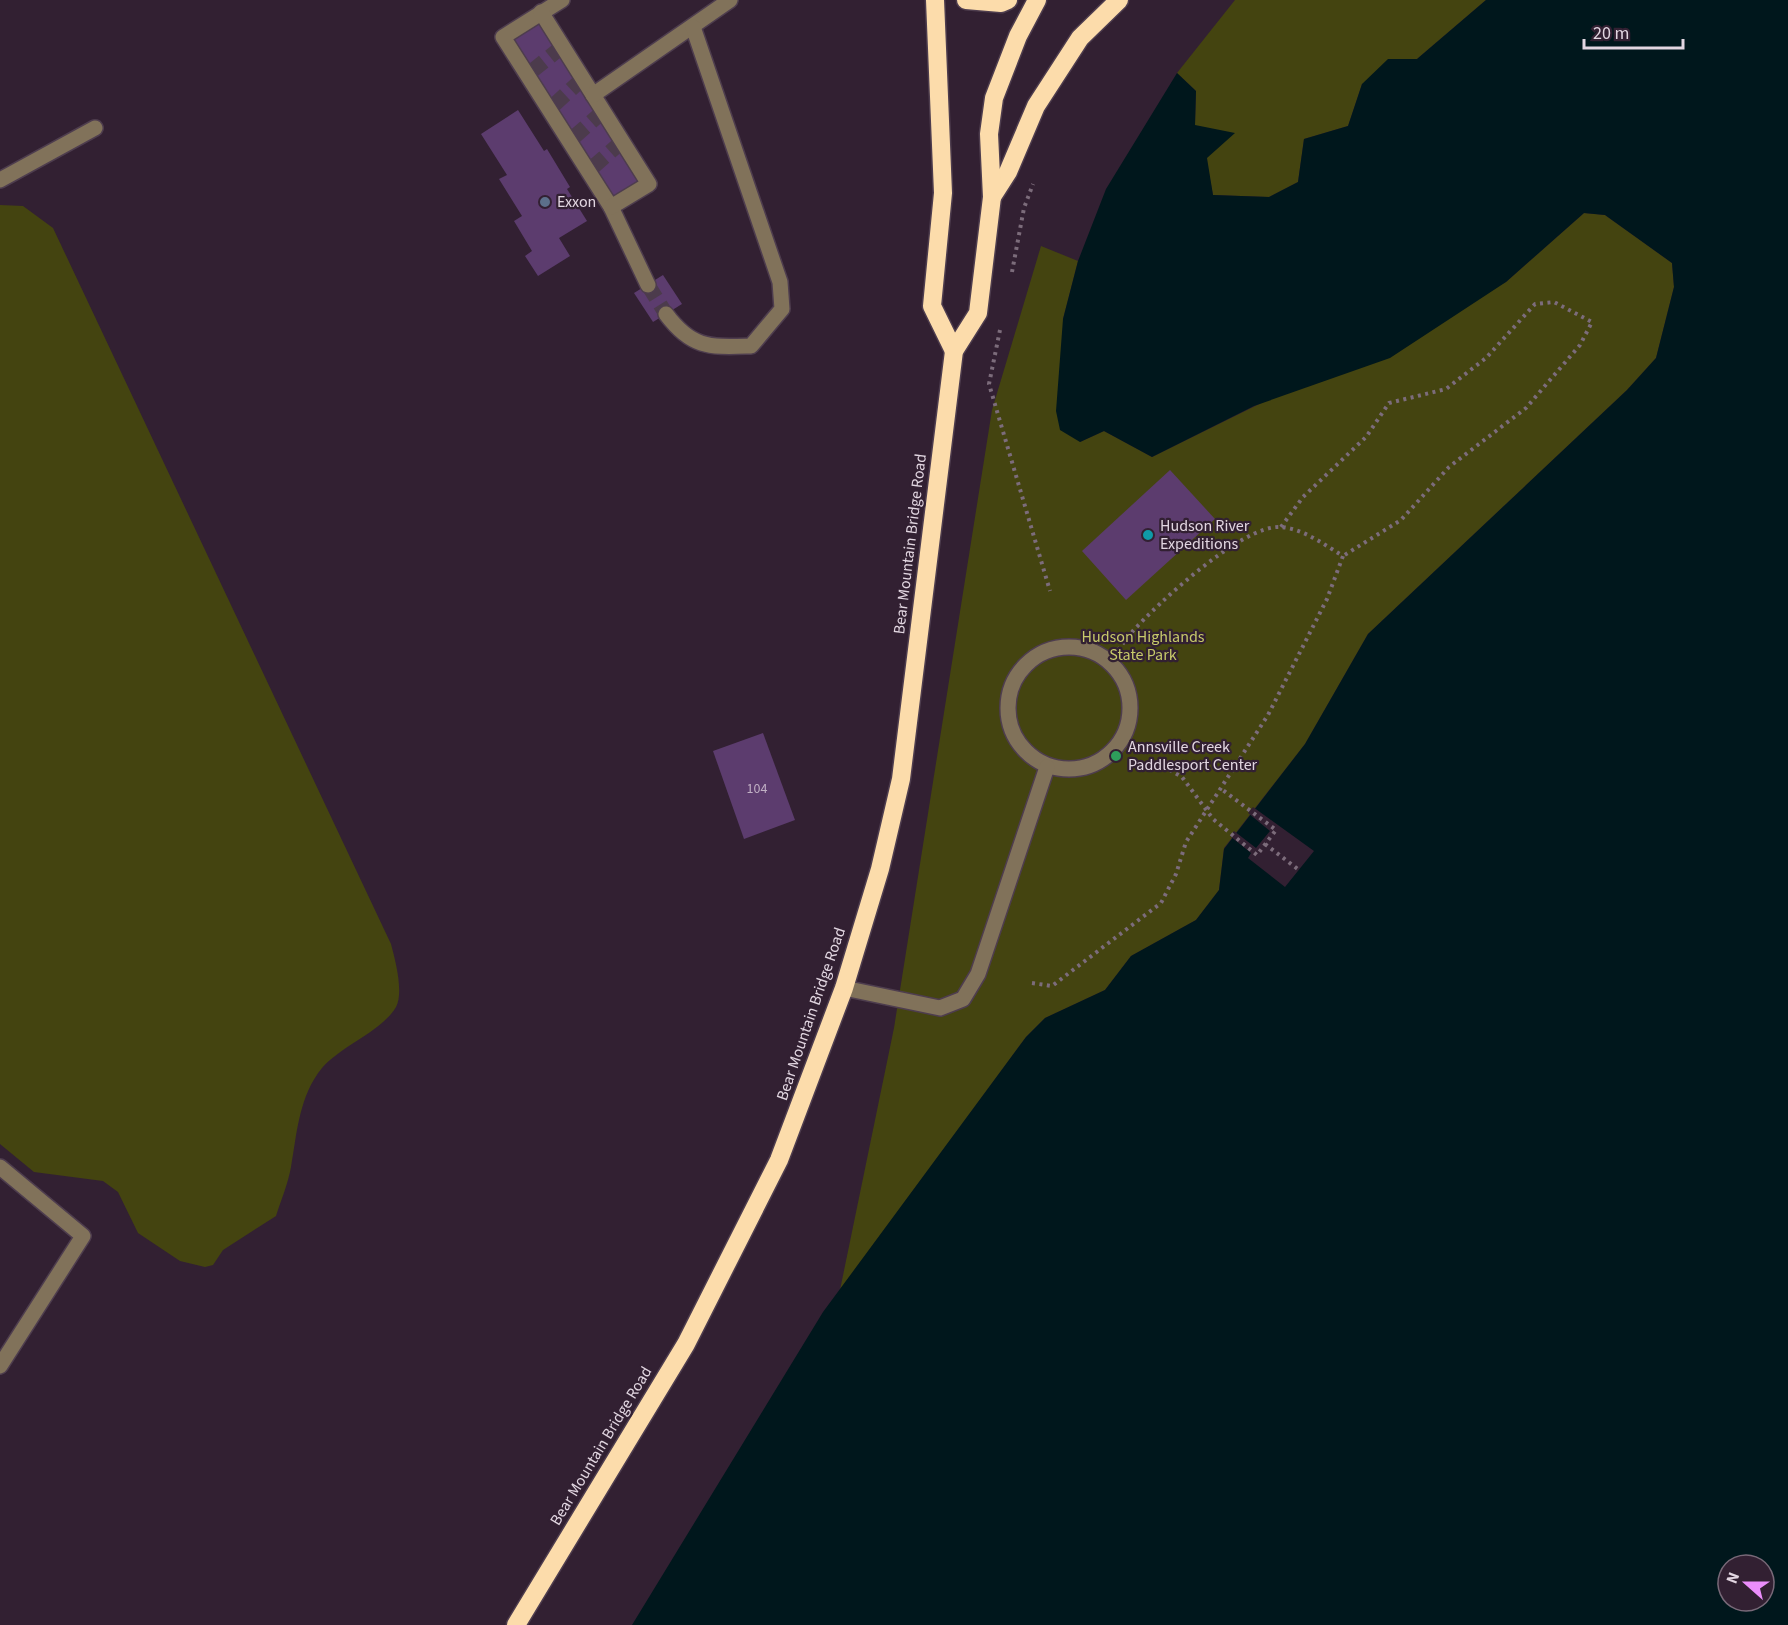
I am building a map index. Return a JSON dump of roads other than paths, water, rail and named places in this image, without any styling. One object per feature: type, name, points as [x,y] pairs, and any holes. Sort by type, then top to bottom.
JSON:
[{"type":"highway","points":[[935,0],[943,193],[932,306],[954,351]]},
{"type":"highway","points":[[966,0],[1001,3],[1008,0]]},
{"type":"highway","name":"Bear Mountain Bridge Road","points":[[516,1625],[686,1344],[779,1160],[844,987],[880,869],[902,779],[954,351],[978,313],[992,197],[989,134],[994,98],[1018,36],[1037,0]]},
{"type":"highway","points":[[992,197],[1008,172],[1036,106],[1080,38],[1119,0]]},
{"type":"street","points":[[561,0],[503,37],[530,73],[591,170],[648,285]]},
{"type":"street","points":[[593,95],[730,0]]},
{"type":"street","points":[[541,12],[560,49],[593,95],[620,143],[649,184],[611,207]]},
{"type":"street","points":[[666,314],[689,339],[707,345],[751,346],[782,309],[780,282],[693,27]]},
{"type":"street","points":[[0,180],[95,128]]},
{"type":"street","points":[[1074,647],[1093,651],[1110,662],[1123,679],[1130,699],[1129,720],[1122,740],[1108,756],[1089,766],[1068,770],[1047,766],[1031,757],[1017,742],[1009,724],[1007,705],[1011,685],[1036,656],[1054,648],[1074,647]]},
{"type":"street","points":[[844,987],[940,1008],[963,999],[978,974],[1047,766]]},
{"type":"street","points":[[0,1167],[83,1236],[0,1365]]},
{"type":"water","points":[[1486,0],[1788,0],[1788,1625],[632,1625],[823,1312],[1026,1037],[1045,1018],[1105,990],[1131,956],[1196,920],[1219,890],[1224,849],[1305,744],[1368,634],[1627,390],[1656,358],[1674,287],[1672,263],[1605,215],[1584,213],[1506,282],[1390,358],[1254,406],[1152,457],[1104,431],[1080,442],[1060,430],[1056,411],[1063,319],[1078,261],[1106,189],[1177,73],[1196,91],[1195,125],[1235,133],[1207,158],[1213,195],[1269,197],[1298,182],[1304,139],[1348,126],[1362,84],[1388,59],[1417,59]]},
{"type":"tunnel","points":[[532,71],[558,50]]},
{"type":"tunnel","points":[[554,105],[579,82]]},
{"type":"tunnel","points":[[574,137],[599,115]]},
{"type":"tunnel","points":[[593,167],[618,145]]},
{"type":"tunnel","points":[[648,285],[666,314]]},
{"type":"place","name":"Exxon","points":[[545,202]]},
{"type":"place","name":"Hudson River Expeditions","points":[[1148,535]]},
{"type":"place","name":"Annsville Creek Paddlesport Center","points":[[1116,756]]},
{"type":"park label","name":"Hudson Highlands State Park","points":[[1143,646]]}]
